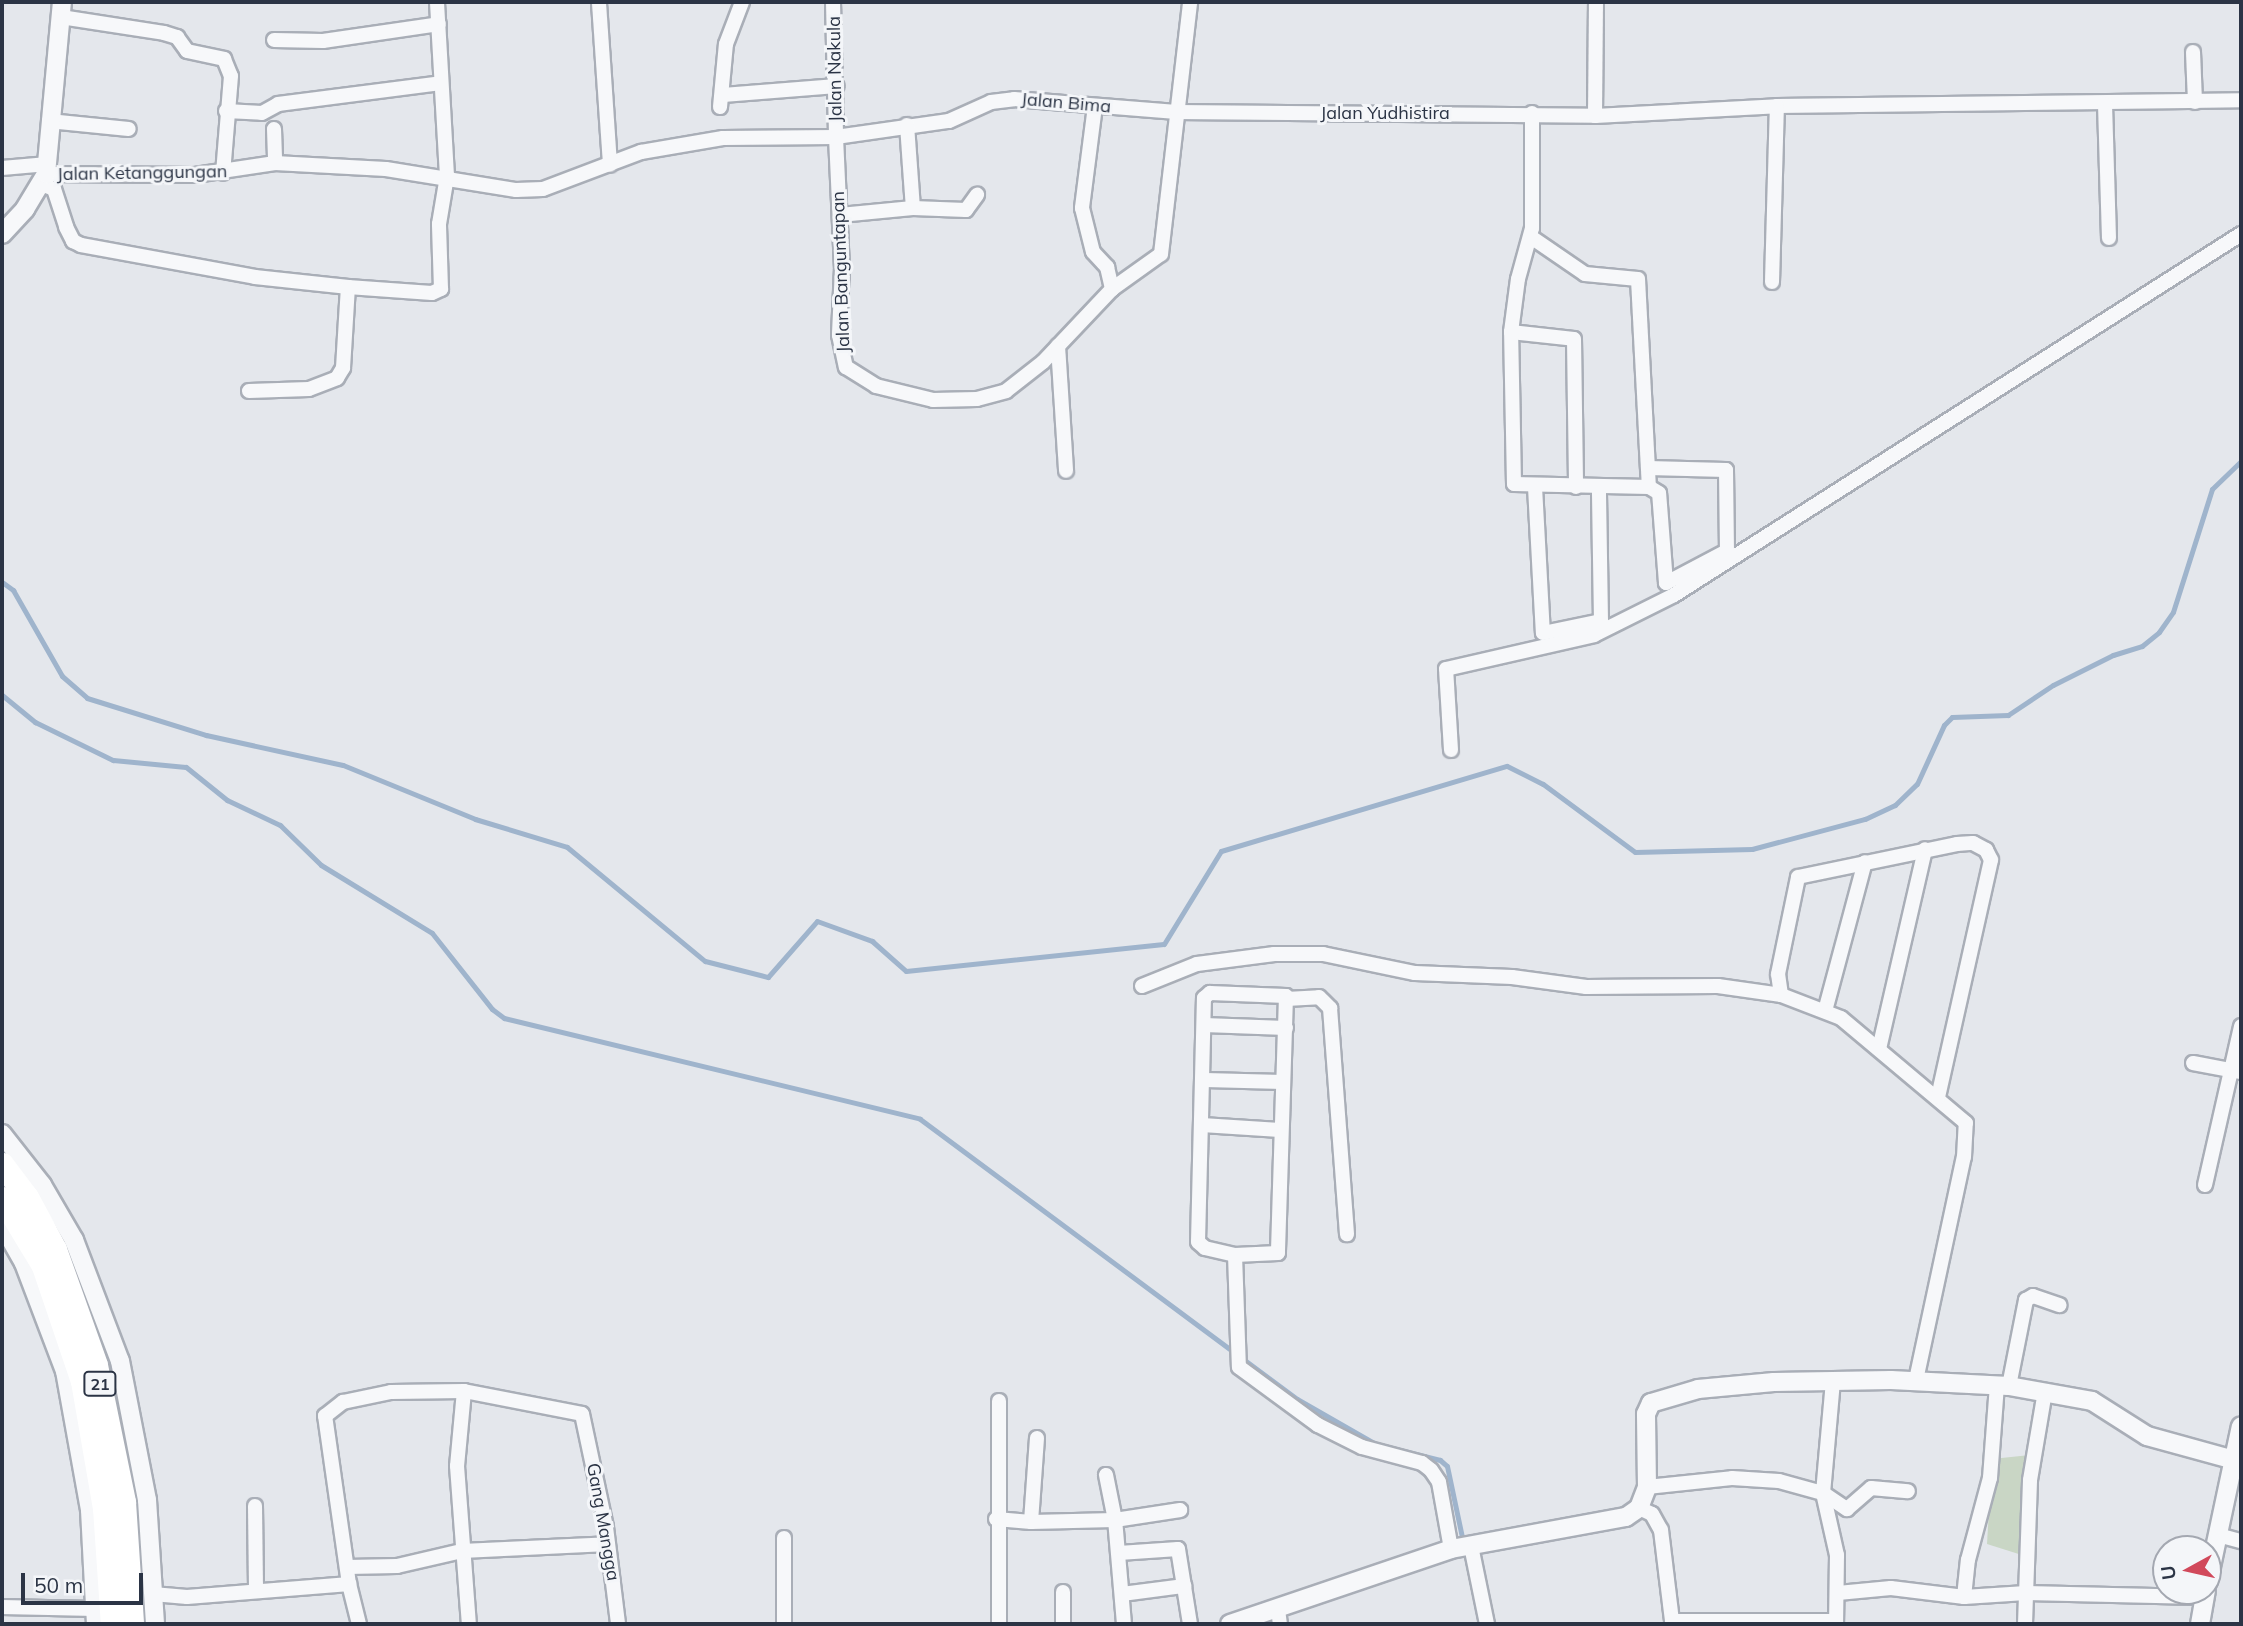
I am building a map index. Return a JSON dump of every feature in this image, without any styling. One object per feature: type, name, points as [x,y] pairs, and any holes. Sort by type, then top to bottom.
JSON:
[{"type":"highway","name":"21","points":[[2,1164],[27,1197],[55,1249],[96,1365],[124,1502],[132,1624]]},
{"type":"highway","name":"21","points":[[2,1198],[43,1266],[82,1381],[104,1508],[101,1619]]},
{"type":"street","points":[[43,178],[54,189],[69,234],[81,245],[255,277],[432,293],[441,289],[439,224],[447,176],[436,2]]},
{"type":"street","points":[[742,2],[726,44],[722,101],[837,86]]},
{"type":"street","name":"Jalan Nakula","points":[[833,2],[837,86],[836,137]]},
{"type":"street","name":"Jalan Banguntapan","points":[[836,137],[840,215],[841,353],[845,367],[858,378],[933,400],[976,399],[1006,391],[1058,346],[1112,289],[1145,268],[1165,246],[1176,111],[1190,2]]},
{"type":"street","points":[[1595,2],[1595,116]]},
{"type":"street","points":[[598,3],[610,165]]},
{"type":"street","points":[[2,234],[43,178],[61,9],[164,33],[177,37],[179,46],[187,51],[221,57],[231,76],[226,111],[223,173]]},
{"type":"street","points":[[274,40],[323,41],[439,24]]},
{"type":"street","points":[[2193,52],[2194,102]]},
{"type":"street","points":[[226,111],[262,113],[278,104],[441,83]]},
{"type":"street","name":"Jalan Bima","points":[[836,137],[949,121],[991,102],[1014,99],[1176,111]]},
{"type":"street","name":"Jalan Yudhistira","points":[[1176,111],[1532,113],[1595,116],[1777,106],[2105,104],[2241,100]]},
{"type":"street","points":[[2105,104],[2109,238]]},
{"type":"street","points":[[1095,106],[1082,208],[1093,252],[1107,267],[1112,289]]},
{"type":"street","points":[[1772,282],[1777,106]]},
{"type":"street","points":[[1532,113],[1531,237],[1518,279],[1511,332],[1514,484],[1535,487],[1649,487],[1659,493],[1666,583],[1727,551],[1726,470],[1648,468]]},
{"type":"street","points":[[49,121],[129,129]]},
{"type":"street","points":[[907,125],[913,208]]},
{"type":"street","points":[[274,129],[275,163]]},
{"type":"street","points":[[447,176],[516,190],[543,189],[641,152],[723,138],[836,137]]},
{"type":"street","name":"Jalan Ketanggungan","points":[[2,168],[43,178],[223,173],[275,163],[447,176]]},
{"type":"street","points":[[840,215],[913,208],[966,210],[977,195]]},
{"type":"street","points":[[1451,750],[1446,669],[1594,635],[1674,595],[2241,234]]},
{"type":"street","points":[[1531,237],[1585,274],[1638,279],[1649,487]]},
{"type":"street","points":[[249,391],[309,389],[337,378],[343,368],[348,286]]},
{"type":"street","points":[[1511,332],[1574,339],[1576,487]]},
{"type":"street","points":[[1058,346],[1066,471]]},
{"type":"street","points":[[1535,487],[1543,634],[1601,621],[1599,487]]},
{"type":"street","points":[[1781,995],[1778,974],[1794,882],[1807,873],[1924,849],[1973,843],[1986,850],[1991,860],[1938,1097]]},
{"type":"street","points":[[1879,1049],[1924,849]]},
{"type":"street","points":[[1825,1011],[1865,862]]},
{"type":"street","points":[[1142,986],[1197,964],[1274,954],[1324,954],[1415,973],[1512,977],[1586,987],[1718,986],[1781,995],[1825,1011],[1851,1025],[1938,1097],[1962,1118],[1968,1130],[1916,1380]]},
{"type":"street","points":[[1210,993],[1282,993],[1286,999],[1278,1253],[1235,1255],[1205,1248],[1198,1242],[1205,1025],[1204,998],[1210,993]]},
{"type":"street","points":[[1286,999],[1319,998],[1330,1008],[1347,1234]]},
{"type":"street","points":[[1205,1025],[1286,1028]]},
{"type":"street","points":[[2205,1185],[2236,1071],[2241,1026]]},
{"type":"street","points":[[2193,1063],[2236,1071]]},
{"type":"street","points":[[1205,1080],[1283,1082]]},
{"type":"street","points":[[1202,1125],[1280,1130]]},
{"type":"street","points":[[2,1134],[42,1185],[74,1240],[112,1336],[133,1417],[146,1500],[155,1624]]},
{"type":"street","points":[[2,1224],[24,1263],[65,1371],[90,1510],[101,1619],[2,1607]]},
{"type":"street","points":[[1235,1255],[1237,1357],[1318,1425],[1362,1447],[1422,1463],[1431,1470],[1438,1482],[1487,1624]]},
{"type":"street","points":[[1964,1597],[1968,1560],[1990,1478],[2003,1386],[2026,1300],[2033,1296],[2059,1305]]},
{"type":"street","points":[[1230,1624],[1279,1617],[1462,1548],[1611,1522],[1639,1508],[1647,1487],[1646,1414],[1656,1399],[1724,1387],[1916,1380],[2045,1391],[2092,1401],[2171,1446],[2234,1460]]},
{"type":"street","points":[[1639,1508],[1651,1514],[1661,1530],[1671,1623],[1836,1623],[1838,1593],[1833,1526],[1823,1493],[1833,1381]]},
{"type":"street","points":[[359,1624],[349,1584],[325,1416],[343,1402],[391,1392],[464,1391],[457,1466],[469,1624]]},
{"type":"street","name":"Gang Mangga","points":[[464,1391],[577,1411],[585,1421],[608,1544],[618,1624]]},
{"type":"street","points":[[2025,1624],[2030,1479],[2045,1391]]},
{"type":"street","points":[[999,1401],[996,1519],[999,1624]]},
{"type":"street","points":[[2218,1535],[2241,1426]]},
{"type":"street","points":[[1031,1522],[1037,1438]]},
{"type":"street","points":[[1106,1475],[1119,1553],[1124,1624]]},
{"type":"street","points":[[1647,1487],[1732,1478],[1779,1481],[1823,1493],[1847,1508],[1871,1488],[1908,1491]]},
{"type":"street","points":[[255,1506],[256,1591]]},
{"type":"street","points":[[996,1519],[1031,1522],[1115,1520],[1180,1510]]},
{"type":"street","points":[[2222,1536],[2241,1541]]},
{"type":"street","points":[[784,1538],[784,1624]]},
{"type":"street","points":[[347,1567],[397,1566],[462,1551],[608,1544]]},
{"type":"street","points":[[1119,1553],[1176,1548],[1190,1624]]},
{"type":"street","points":[[153,1594],[187,1597],[349,1584]]},
{"type":"street","points":[[1122,1594],[1184,1586]]},
{"type":"street","points":[[1838,1593],[1891,1588],[1964,1597],[2152,1590]]},
{"type":"street","points":[[1063,1592],[1063,1624]]},
{"type":"street","points":[[2200,1624],[2203,1605]]},
{"type":"green space","points":[[2030,1455],[2025,1556],[1987,1544],[1992,1459]]},
{"type":"waterway","points":[[2,582],[13,590],[62,676],[87,698],[206,735],[343,765],[475,819],[567,847],[705,961],[768,977],[817,921],[872,941],[906,971],[1164,944],[1221,851],[1507,766],[1543,784],[1635,852],[1752,849],[1865,819],[1895,805],[1917,784],[1944,725],[1952,717],[2008,715],[2053,685],[2113,655],[2142,646],[2159,632],[2173,612],[2212,489],[2241,461]]},
{"type":"waterway","points":[[2,695],[35,722],[113,760],[186,767],[227,800],[280,825],[321,865],[432,933],[492,1009],[504,1018],[920,1119],[1297,1399],[1376,1444],[1440,1460],[1447,1466],[1479,1618]]}]
